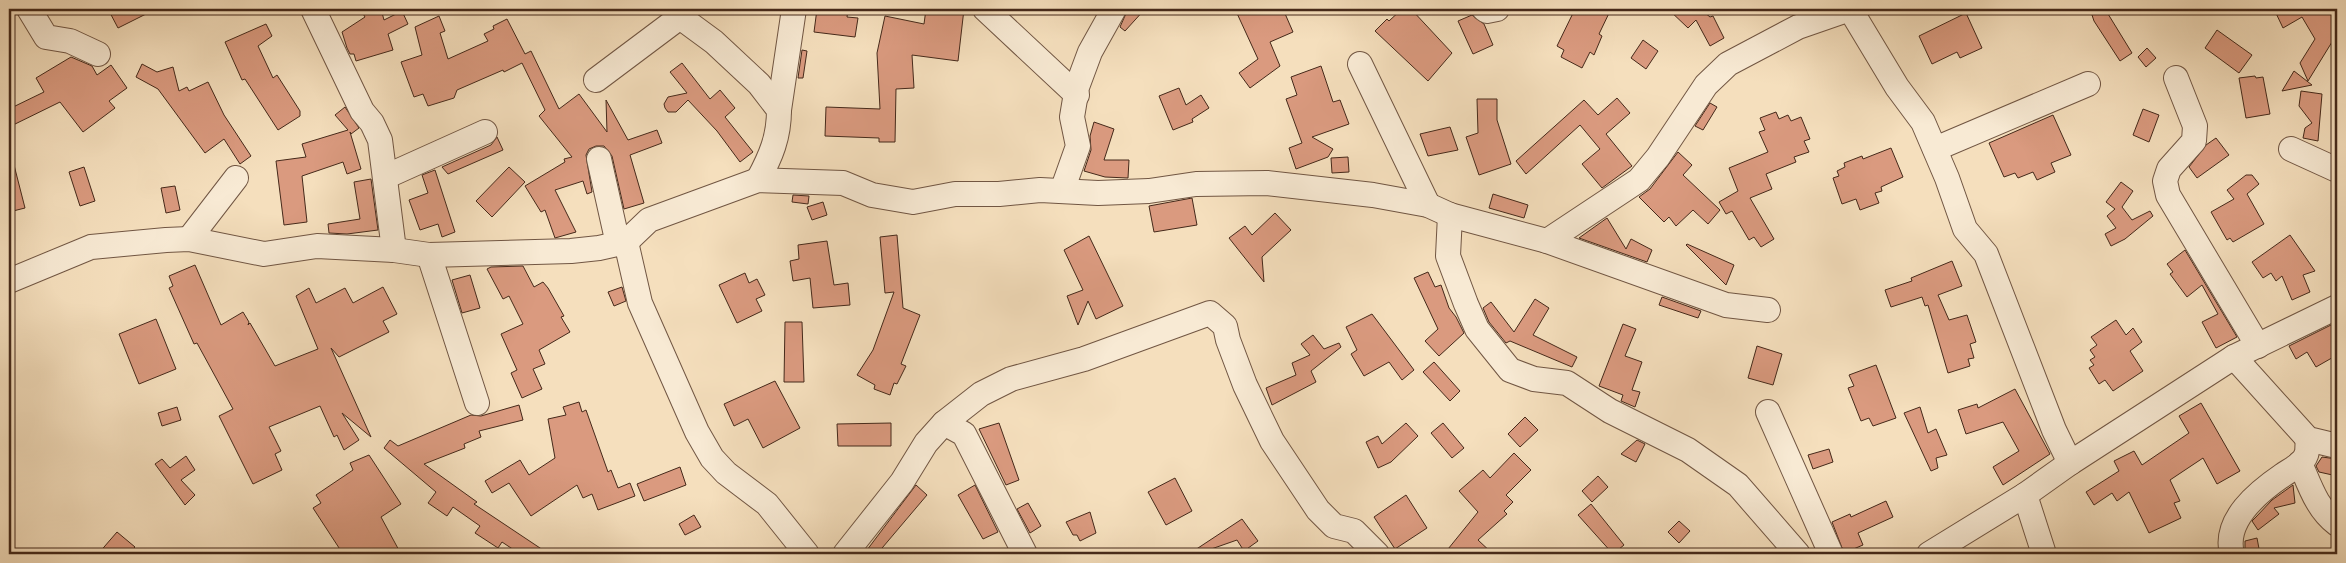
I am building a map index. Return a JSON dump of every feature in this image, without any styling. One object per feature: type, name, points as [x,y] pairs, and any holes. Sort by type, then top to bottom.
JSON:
[{"type":"street","points":[[29,9],[46,37],[70,41],[98,54]]},
{"type":"street","points":[[313,9],[362,111],[372,123],[380,140],[394,250]]},
{"type":"street","points":[[758,180],[774,147],[779,125],[778,110],[794,9]]},
{"type":"street","points":[[984,9],[1077,94]]},
{"type":"street","points":[[1062,191],[1078,146],[1072,118],[1077,94],[1090,52],[1114,9]]},
{"type":"street","points":[[1484,9],[1487,11],[1497,9]]},
{"type":"street","points":[[1547,240],[1639,180],[1658,157],[1706,84],[1728,64],[1798,27],[1850,9],[1897,87],[1923,122],[1965,229],[1986,254],[2054,430],[2070,463]]},
{"type":"street","points":[[596,80],[678,13],[730,56],[743,72],[759,84],[778,110]]},
{"type":"street","points":[[1360,64],[1428,205]]},
{"type":"street","points":[[2176,78],[2196,126],[2194,141],[2169,169],[2165,181],[2168,195],[2258,346]]},
{"type":"street","points":[[1935,149],[2088,84]]},
{"type":"street","points":[[385,177],[485,132]]},
{"type":"street","points":[[2291,149],[2321,161],[2337,170]]},
{"type":"street","points":[[599,160],[640,303],[697,432],[712,458],[732,477],[767,504],[807,554]]},
{"type":"street","points":[[189,239],[236,178]]},
{"type":"street","points":[[9,281],[91,247],[189,239],[264,254],[317,246],[429,254],[571,251],[622,243],[648,220],[758,180],[843,183],[872,196],[913,202],[955,194],[1149,191],[1196,184],[1267,183],[1373,195],[1428,205],[1450,215],[1547,240],[1726,305],[1768,310]]},
{"type":"street","points":[[1450,215],[1448,256],[1466,304],[1477,329],[1510,370],[1534,379],[1567,383],[1610,411],[1688,450],[1738,485],[1798,554]]},
{"type":"street","points":[[429,254],[477,403]]},
{"type":"street","points":[[1929,554],[2025,495],[2070,463],[2234,357],[2337,307]]},
{"type":"street","points":[[845,554],[892,496],[926,444],[944,422],[981,394],[1010,380],[1084,359],[1160,329],[1210,313],[1225,326],[1228,340],[1246,385],[1272,441],[1313,502],[1334,526],[1354,531],[1377,554]]},
{"type":"street","points":[[2234,357],[2308,439],[2337,446]]},
{"type":"street","points":[[1768,412],[1831,554]]},
{"type":"street","points":[[944,422],[964,434],[1024,554]]},
{"type":"street","points":[[2232,554],[2229,543],[2236,519],[2260,492],[2300,463],[2306,455],[2308,439]]},
{"type":"street","points":[[2300,463],[2317,503],[2326,516],[2337,524]]},
{"type":"street","points":[[2025,495],[2044,554]]},
{"type":"building","points":[[108,9],[156,9],[118,28]]},
{"type":"building","points":[[381,9],[384,20],[402,11],[408,24],[388,34],[393,50],[356,61],[354,54],[350,54],[347,48],[342,32],[365,17],[362,12]]},
{"type":"building","points":[[817,9],[848,9],[847,17],[858,18],[855,37],[814,32]]},
{"type":"building","points":[[926,9],[964,9],[958,61],[912,55],[914,88],[896,89],[895,142],[879,142],[879,138],[825,136],[826,107],[880,109],[877,53],[885,16],[924,24]]},
{"type":"building","points":[[1128,9],[1145,9],[1125,31],[1120,27]]},
{"type":"building","points":[[1235,9],[1283,9],[1293,32],[1270,42],[1280,66],[1250,88],[1239,73],[1258,59]]},
{"type":"building","points":[[1402,9],[1411,9],[1452,53],[1428,81],[1375,31],[1387,19],[1389,21]]},
{"type":"building","points":[[1575,9],[1611,9],[1599,34],[1602,36],[1594,55],[1590,52],[1582,68],[1561,57],[1564,50],[1557,46]]},
{"type":"building","points":[[1668,9],[1707,9],[1704,12],[1710,17],[1713,16],[1724,38],[1710,46],[1696,20],[1688,28]]},
{"type":"building","points":[[2090,9],[2105,9],[2132,53],[2120,61],[2094,21]]},
{"type":"building","points":[[2274,9],[2337,9],[2337,46],[2332,42],[2308,81],[2300,63],[2315,39],[2302,17],[2283,28]]},
{"type":"building","points":[[1966,13],[1982,48],[1960,58],[1957,52],[1932,64],[1919,36]]},
{"type":"building","points":[[1472,15],[1484,24],[1493,45],[1473,54],[1458,21]]},
{"type":"building","points":[[439,16],[445,31],[440,33],[448,59],[488,41],[484,34],[494,29],[493,26],[507,19],[525,54],[531,51],[559,109],[579,94],[607,132],[606,100],[628,140],[657,130],[662,143],[630,155],[644,203],[624,209],[612,156],[604,146],[596,146],[589,149],[586,155],[592,192],[587,194],[583,181],[555,190],[576,232],[555,238],[545,210],[541,212],[525,186],[565,162],[564,159],[572,157],[539,116],[545,110],[522,63],[457,90],[454,98],[428,106],[423,94],[414,97],[401,62],[422,55],[415,27]]},
{"type":"building","points":[[266,24],[272,36],[258,46],[273,78],[277,75],[300,111],[300,116],[278,130],[245,79],[242,80],[225,42]]},
{"type":"building","points":[[2217,30],[2252,55],[2239,73],[2205,48]]},
{"type":"building","points":[[1643,40],[1658,51],[1646,69],[1631,58]]},
{"type":"building","points":[[2147,48],[2156,58],[2146,67],[2138,57]]},
{"type":"building","points":[[802,50],[807,51],[803,78],[798,78]]},
{"type":"building","points":[[71,57],[92,66],[97,75],[111,65],[127,88],[109,101],[115,108],[83,132],[60,102],[9,127],[9,109],[44,92],[36,78]]},
{"type":"building","points":[[682,63],[710,99],[720,90],[735,108],[725,117],[753,152],[740,162],[717,131],[688,100],[676,112],[668,112],[665,108],[664,104],[668,97],[687,93],[670,72]]},
{"type":"building","points":[[142,64],[157,72],[173,67],[179,91],[187,87],[189,91],[208,82],[224,115],[251,156],[240,164],[224,139],[205,153],[158,89],[136,77]]},
{"type":"building","points":[[1321,66],[1333,102],[1340,100],[1349,124],[1312,137],[1333,149],[1328,157],[1296,169],[1289,148],[1302,143],[1286,99],[1297,95],[1291,77]]},
{"type":"building","points":[[2294,71],[2312,85],[2282,91]]},
{"type":"building","points":[[2255,76],[2256,78],[2263,77],[2270,114],[2246,118],[2239,78]]},
{"type":"building","points":[[1179,88],[1186,105],[1201,95],[1209,108],[1192,119],[1193,122],[1173,130],[1159,96]]},
{"type":"building","points":[[2301,91],[2322,94],[2318,141],[2303,138],[2305,128],[2312,123],[2299,106]]},
{"type":"building","points":[[1617,98],[1630,113],[1606,134],[1632,166],[1602,188],[1582,164],[1600,149],[1580,125],[1526,174],[1516,161],[1584,100],[1598,115]]},
{"type":"building","points":[[1477,99],[1497,99],[1497,120],[1511,164],[1479,175],[1466,137],[1478,133]]},
{"type":"building","points":[[1710,103],[1717,107],[1703,130],[1695,126]]},
{"type":"building","points":[[345,107],[359,128],[351,134],[350,132],[361,169],[347,174],[343,162],[302,176],[307,222],[284,225],[276,161],[306,157],[302,144],[348,130],[335,115]]},
{"type":"building","points":[[2143,109],[2159,115],[2149,142],[2133,135]]},
{"type":"building","points":[[1776,112],[1779,119],[1788,115],[1791,121],[1801,117],[1810,139],[1804,141],[1809,152],[1794,157],[1796,162],[1766,174],[1772,189],[1750,198],[1774,239],[1761,247],[1754,237],[1749,240],[1732,211],[1726,214],[1719,202],[1738,191],[1729,168],[1768,152],[1759,132],[1765,130],[1760,118]]},
{"type":"building","points":[[2053,115],[2071,155],[2051,163],[2055,172],[2037,180],[2033,172],[2018,178],[2015,173],[2004,177],[1989,143]]},
{"type":"building","points":[[1094,122],[1114,129],[1104,160],[1129,160],[1128,178],[1105,177],[1084,171],[1091,150],[1090,136]]},
{"type":"building","points":[[1450,127],[1458,150],[1428,156],[1420,134]]},
{"type":"building","points":[[497,137],[503,150],[448,174],[442,167],[491,145]]},
{"type":"building","points":[[2216,138],[2229,155],[2197,178],[2189,167],[2206,145]]},
{"type":"building","points":[[1891,148],[1903,177],[1881,187],[1882,191],[1875,193],[1879,203],[1860,210],[1856,199],[1842,204],[1833,178],[1839,176],[1837,171],[1845,167],[1844,163],[1862,156],[1863,159]]},
{"type":"building","points":[[1678,152],[1692,165],[1683,175],[1720,210],[1708,224],[1693,210],[1676,226],[1669,217],[1664,222],[1639,197],[1650,189]]},
{"type":"building","points":[[1348,157],[1349,172],[1332,173],[1331,158]]},
{"type":"building","points":[[14,165],[25,208],[9,212],[9,166]]},
{"type":"building","points":[[84,167],[95,201],[80,206],[69,172]]},
{"type":"building","points":[[509,167],[525,182],[492,217],[476,201]]},
{"type":"building","points":[[435,170],[455,232],[442,237],[438,224],[420,230],[409,200],[428,193],[422,175]]},
{"type":"building","points":[[2246,175],[2252,175],[2259,184],[2247,194],[2264,224],[2233,242],[2230,238],[2227,240],[2211,212],[2234,199],[2227,190]]},
{"type":"building","points":[[371,179],[378,230],[347,234],[329,233],[328,224],[360,219],[354,182]]},
{"type":"building","points":[[2121,182],[2133,191],[2122,207],[2132,220],[2150,211],[2153,216],[2125,239],[2111,246],[2105,234],[2116,228],[2107,216],[2115,209],[2106,202]]},
{"type":"building","points":[[175,186],[180,210],[166,213],[161,188]]},
{"type":"building","points":[[1493,194],[1528,205],[1524,218],[1489,208]]},
{"type":"building","points":[[793,195],[809,196],[808,204],[792,202]]},
{"type":"building","points":[[1192,198],[1197,225],[1154,232],[1149,206]]},
{"type":"building","points":[[823,202],[827,215],[812,220],[807,207]]},
{"type":"building","points":[[1275,213],[1291,230],[1262,257],[1264,282],[1229,238],[1245,226],[1252,235]]},
{"type":"building","points":[[1607,218],[1626,249],[1631,239],[1652,250],[1647,262],[1579,238]]},
{"type":"building","points":[[897,235],[903,308],[920,315],[901,364],[906,366],[897,384],[894,383],[890,395],[874,389],[875,385],[857,375],[873,350],[894,292],[885,293],[880,237]]},
{"type":"building","points":[[2290,235],[2315,271],[2303,275],[2310,292],[2292,300],[2282,276],[2276,281],[2271,273],[2263,278],[2252,262]]},
{"type":"building","points":[[1089,236],[1123,306],[1096,319],[1088,301],[1078,325],[1067,296],[1083,290],[1064,250]]},
{"type":"building","points":[[827,241],[834,285],[848,283],[850,305],[813,308],[810,278],[793,281],[790,261],[799,259],[798,245]]},
{"type":"building","points":[[1686,245],[1734,265],[1726,285]]},
{"type":"building","points":[[2185,250],[2237,337],[2216,348],[2202,322],[2218,314],[2202,285],[2187,297],[2170,274],[2173,272],[2167,264]]},
{"type":"building","points":[[1952,261],[1962,286],[1938,295],[1949,320],[1967,315],[1976,342],[1970,344],[1974,358],[1968,359],[1970,366],[1948,373],[1928,305],[1925,306],[1922,297],[1891,307],[1885,290],[1912,281],[1911,278]]},
{"type":"building","points":[[195,265],[221,325],[243,312],[249,322],[248,325],[250,323],[275,366],[318,349],[296,296],[309,288],[316,303],[345,288],[353,303],[383,287],[397,314],[383,321],[389,332],[339,357],[331,348],[371,437],[342,413],[359,440],[344,450],[337,435],[334,437],[320,406],[269,427],[281,451],[275,454],[282,470],[253,484],[219,416],[233,409],[197,343],[194,344],[169,288],[173,286],[169,276]]},
{"type":"building","points":[[523,266],[534,287],[543,282],[548,288],[564,316],[561,317],[570,332],[539,350],[545,364],[533,369],[542,389],[522,398],[511,373],[517,370],[501,334],[523,324],[509,296],[503,299],[487,269],[491,267]]},
{"type":"building","points":[[1428,272],[1435,287],[1441,285],[1449,308],[1464,333],[1439,356],[1425,341],[1438,329],[1414,278]]},
{"type":"building","points":[[745,273],[749,283],[757,279],[765,295],[756,299],[762,311],[737,323],[719,285]]},
{"type":"building","points":[[470,275],[480,308],[462,313],[452,280]]},
{"type":"building","points":[[622,287],[626,301],[614,306],[608,292]]},
{"type":"building","points":[[1662,297],[1701,311],[1698,318],[1659,305]]},
{"type":"building","points":[[1535,299],[1549,308],[1533,335],[1577,357],[1572,367],[1510,341],[1506,343],[1489,322],[1483,308],[1491,302],[1514,332]]},
{"type":"building","points":[[1372,314],[1414,370],[1402,380],[1389,362],[1364,376],[1351,354],[1357,350],[1346,327]]},
{"type":"building","points":[[156,319],[176,369],[139,384],[119,334]]},
{"type":"building","points":[[2116,320],[2126,335],[2133,328],[2142,342],[2130,351],[2143,371],[2113,391],[2105,380],[2099,384],[2089,368],[2094,365],[2090,360],[2095,357],[2090,350],[2097,345],[2091,337]]},
{"type":"building","points":[[785,322],[802,322],[804,382],[784,382]]},
{"type":"building","points":[[2337,322],[2337,355],[2316,367],[2307,352],[2296,359],[2289,346]]},
{"type":"building","points":[[1623,324],[1636,329],[1625,356],[1642,362],[1632,390],[1640,392],[1635,407],[1621,401],[1623,395],[1599,386]]},
{"type":"building","points":[[1313,335],[1324,349],[1339,343],[1341,347],[1311,371],[1316,382],[1272,405],[1266,388],[1296,375],[1292,363],[1310,355],[1301,344]]},
{"type":"building","points":[[1757,346],[1782,354],[1773,385],[1748,378]]},
{"type":"building","points":[[1434,362],[1460,391],[1450,401],[1423,372]]},
{"type":"building","points":[[1876,365],[1896,418],[1873,426],[1869,418],[1861,421],[1848,388],[1854,386],[1849,375]]},
{"type":"building","points":[[775,381],[800,428],[763,448],[748,419],[734,426],[724,404]]},
{"type":"building","points":[[2015,389],[2050,454],[2003,485],[1993,467],[2019,451],[2003,422],[1966,434],[1958,410],[1977,404],[1978,408]]},
{"type":"building","points":[[579,402],[582,412],[586,410],[608,472],[611,470],[618,488],[630,483],[635,496],[598,510],[592,494],[583,498],[577,485],[531,516],[509,483],[492,493],[485,481],[520,460],[529,475],[555,458],[548,419],[566,415],[563,407]]},
{"type":"building","points":[[2201,403],[2240,471],[2217,484],[2203,458],[2170,480],[2180,501],[2174,503],[2181,518],[2149,533],[2129,492],[2117,501],[2112,493],[2094,505],[2086,492],[2119,471],[2114,461],[2134,451],[2142,465],[2189,433],[2179,416]]},
{"type":"building","points":[[519,405],[523,420],[479,431],[481,437],[464,444],[465,448],[424,464],[477,502],[474,504],[549,554],[520,554],[502,542],[498,548],[475,533],[480,526],[453,507],[447,516],[428,503],[436,492],[384,448],[390,440],[398,446],[471,415],[481,416]]},
{"type":"building","points":[[177,407],[181,420],[162,426],[158,413]]},
{"type":"building","points":[[1920,407],[1928,433],[1936,429],[1947,455],[1936,458],[1938,468],[1931,471],[1904,413]]},
{"type":"building","points":[[1525,417],[1538,430],[1520,447],[1508,434]]},
{"type":"building","points":[[891,423],[891,446],[838,446],[837,424]]},
{"type":"building","points":[[999,423],[1019,480],[1006,485],[979,429]]},
{"type":"building","points":[[1406,423],[1418,436],[1391,462],[1378,468],[1366,442],[1378,436],[1382,444]]},
{"type":"building","points":[[1443,423],[1464,448],[1452,458],[1431,433]]},
{"type":"building","points":[[1637,440],[1645,444],[1636,462],[1621,454]]},
{"type":"building","points":[[1829,449],[1833,462],[1813,469],[1808,455]]},
{"type":"building","points":[[1514,453],[1531,470],[1506,495],[1513,502],[1504,511],[1507,514],[1478,540],[1493,554],[1444,554],[1478,512],[1459,491],[1483,470],[1490,478]]},
{"type":"building","points":[[369,455],[401,504],[381,517],[401,554],[343,554],[313,508],[321,503],[316,495],[353,470],[350,463]]},
{"type":"building","points":[[186,456],[195,470],[181,480],[195,495],[185,505],[155,464],[162,459],[170,468]]},
{"type":"building","points":[[2322,457],[2337,459],[2337,476],[2319,472],[2316,466]]},
{"type":"building","points":[[680,467],[686,485],[644,501],[637,484]]},
{"type":"building","points":[[1598,476],[1608,487],[1592,502],[1582,491]]},
{"type":"building","points":[[1175,478],[1192,511],[1166,525],[1148,492]]},
{"type":"building","points":[[916,485],[927,495],[877,554],[864,554]]},
{"type":"building","points":[[975,485],[998,532],[983,539],[958,495]]},
{"type":"building","points":[[2293,485],[2295,503],[2274,508],[2279,514],[2258,530],[2252,521],[2272,500]]},
{"type":"building","points":[[1406,495],[1427,528],[1395,549],[1374,517]]},
{"type":"building","points":[[1886,501],[1893,517],[1858,533],[1863,545],[1844,553],[1832,522],[1850,514],[1851,517]]},
{"type":"building","points":[[1028,503],[1041,526],[1030,533],[1017,509]]},
{"type":"building","points":[[1591,504],[1624,545],[1613,554],[1578,515]]},
{"type":"building","points":[[1090,512],[1096,533],[1080,541],[1077,535],[1073,535],[1066,522]]},
{"type":"building","points":[[694,515],[701,527],[685,535],[679,524]]},
{"type":"building","points":[[1242,519],[1258,541],[1244,551],[1237,540],[1197,554],[1195,550]]},
{"type":"building","points":[[1679,521],[1690,531],[1679,543],[1668,532]]},
{"type":"building","points":[[117,532],[135,547],[128,554],[98,554]]},
{"type":"building","points":[[2257,538],[2260,554],[2245,554],[2245,541]]}]
